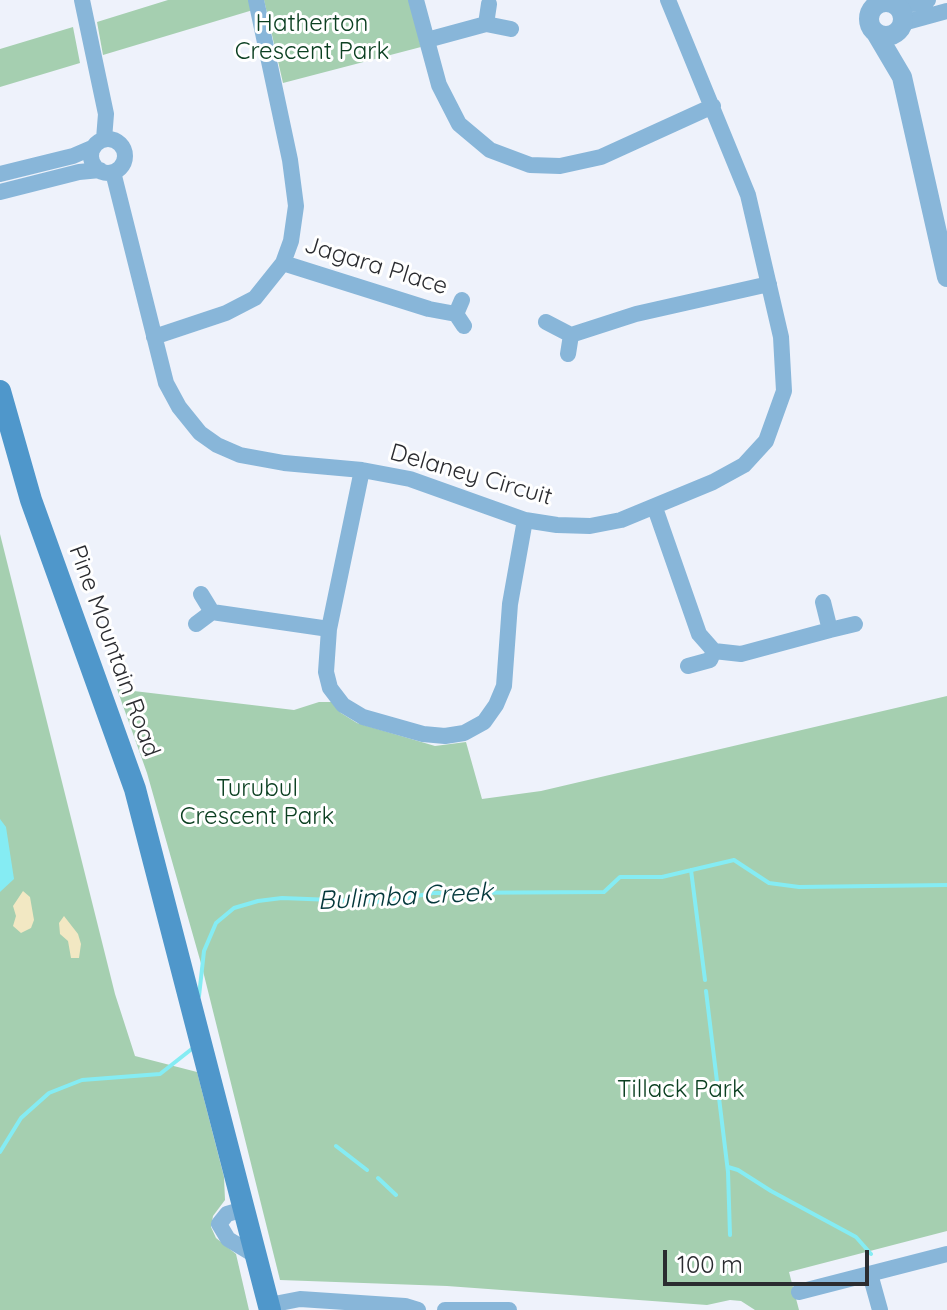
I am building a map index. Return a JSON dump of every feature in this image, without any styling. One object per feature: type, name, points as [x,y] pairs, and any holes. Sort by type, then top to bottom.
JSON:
[{"type":"main road","name":"Pine Mountain Road","points":[[0,391],[31,500],[125,756],[270,1308]]},
{"type":"street","points":[[82,0],[106,114],[92,160],[106,171]]},
{"type":"street","points":[[154,337],[226,313],[255,298],[283,263],[295,223],[294,183],[256,0]]},
{"type":"street","points":[[416,0],[439,85],[459,124],[490,150],[530,165],[560,166],[601,157],[713,106]]},
{"type":"street","name":"Delaney Circuit","points":[[106,171],[166,383],[179,407],[200,433],[217,445],[240,455],[410,479],[525,520],[590,526],[621,520],[655,508],[744,465],[766,441],[784,391],[781,337],[748,195],[668,0]]},
{"type":"street","points":[[876,33],[888,36],[897,13],[928,0]]},
{"type":"street","points":[[947,11],[897,13],[881,2],[869,6],[869,21],[902,77],[947,277]]},
{"type":"street","points":[[486,24],[489,4]]},
{"type":"street","points":[[897,13],[904,63],[902,77]]},
{"type":"street","points":[[427,40],[486,24],[511,29]]},
{"type":"street","points":[[0,174],[73,156],[99,143],[117,141],[125,151],[123,164],[106,171],[79,172],[0,192]]},
{"type":"street","name":"Jagara Place","points":[[283,263],[429,309],[461,313]]},
{"type":"street","points":[[546,322],[571,335],[636,314],[769,284]]},
{"type":"street","points":[[568,354],[571,335]]},
{"type":"street","points":[[362,470],[329,629],[326,672],[330,688],[343,705],[363,717],[423,734],[445,736],[464,733],[484,722],[504,686],[510,604],[525,520]]},
{"type":"street","points":[[655,508],[699,634],[714,651],[741,654],[855,624]]},
{"type":"street","points":[[201,594],[212,612]]},
{"type":"street","points":[[823,602],[830,630]]},
{"type":"street","points":[[196,624],[212,612],[329,629]]},
{"type":"street","points":[[688,666],[710,660],[714,651]]},
{"type":"street","points":[[799,1292],[947,1254]]},
{"type":"street","points":[[870,1274],[880,1310]]},
{"type":"street","points":[[270,1308],[300,1299],[405,1306],[418,1310]]},
{"type":"street","points":[[445,1310],[509,1310]]},
{"type":"green space","points":[[168,0],[250,0],[253,10],[103,55],[97,22]]},
{"type":"green space","name":"Hatherton Crescent Park","points":[[264,0],[409,0],[421,47],[283,83]]},
{"type":"green space","points":[[73,27],[80,63],[0,87],[0,49]]},
{"type":"green space","points":[[0,534],[115,994],[135,1056],[197,1072],[224,1177],[225,1200],[213,1216],[211,1227],[216,1238],[236,1254],[249,1310],[0,1310]]},
{"type":"green space","name":"Tillack Park","points":[[117,689],[294,710],[319,702],[332,702],[341,713],[357,723],[435,746],[466,742],[482,799],[541,791],[947,696],[947,1231],[789,1272],[799,1310],[755,1310],[741,1301],[730,1300],[707,1305],[447,1286],[280,1280],[202,967],[147,773]]},
{"type":"sand","points":[[23,891],[30,897],[34,920],[31,928],[21,933],[13,926],[16,916],[13,906]]},
{"type":"sand","points":[[64,916],[78,934],[81,944],[79,958],[71,958],[68,941],[60,934],[59,923]]},
{"type":"water","points":[[0,819],[6,827],[14,879],[0,892]]},
{"type":"waterway","name":"Bulimba Creek","points":[[199,996],[204,951],[216,923],[234,908],[258,901],[282,898],[384,902],[433,893],[604,892],[620,877],[662,877],[734,860],[769,883],[799,887],[947,885]]},
{"type":"waterway","points":[[691,870],[705,980]]},
{"type":"waterway","points":[[706,991],[728,1172],[730,1235]]},
{"type":"waterway","name":"Bulimba Creek","points":[[0,1152],[21,1118],[49,1093],[82,1080],[160,1074],[193,1048]]},
{"type":"waterway","points":[[336,1146],[367,1170]]},
{"type":"waterway","points":[[728,1167],[856,1237],[871,1254]]},
{"type":"waterway","points":[[378,1178],[396,1195]]},
{"type":"park label","name":"Turubul Crescent Park","points":[[257,803]]}]
